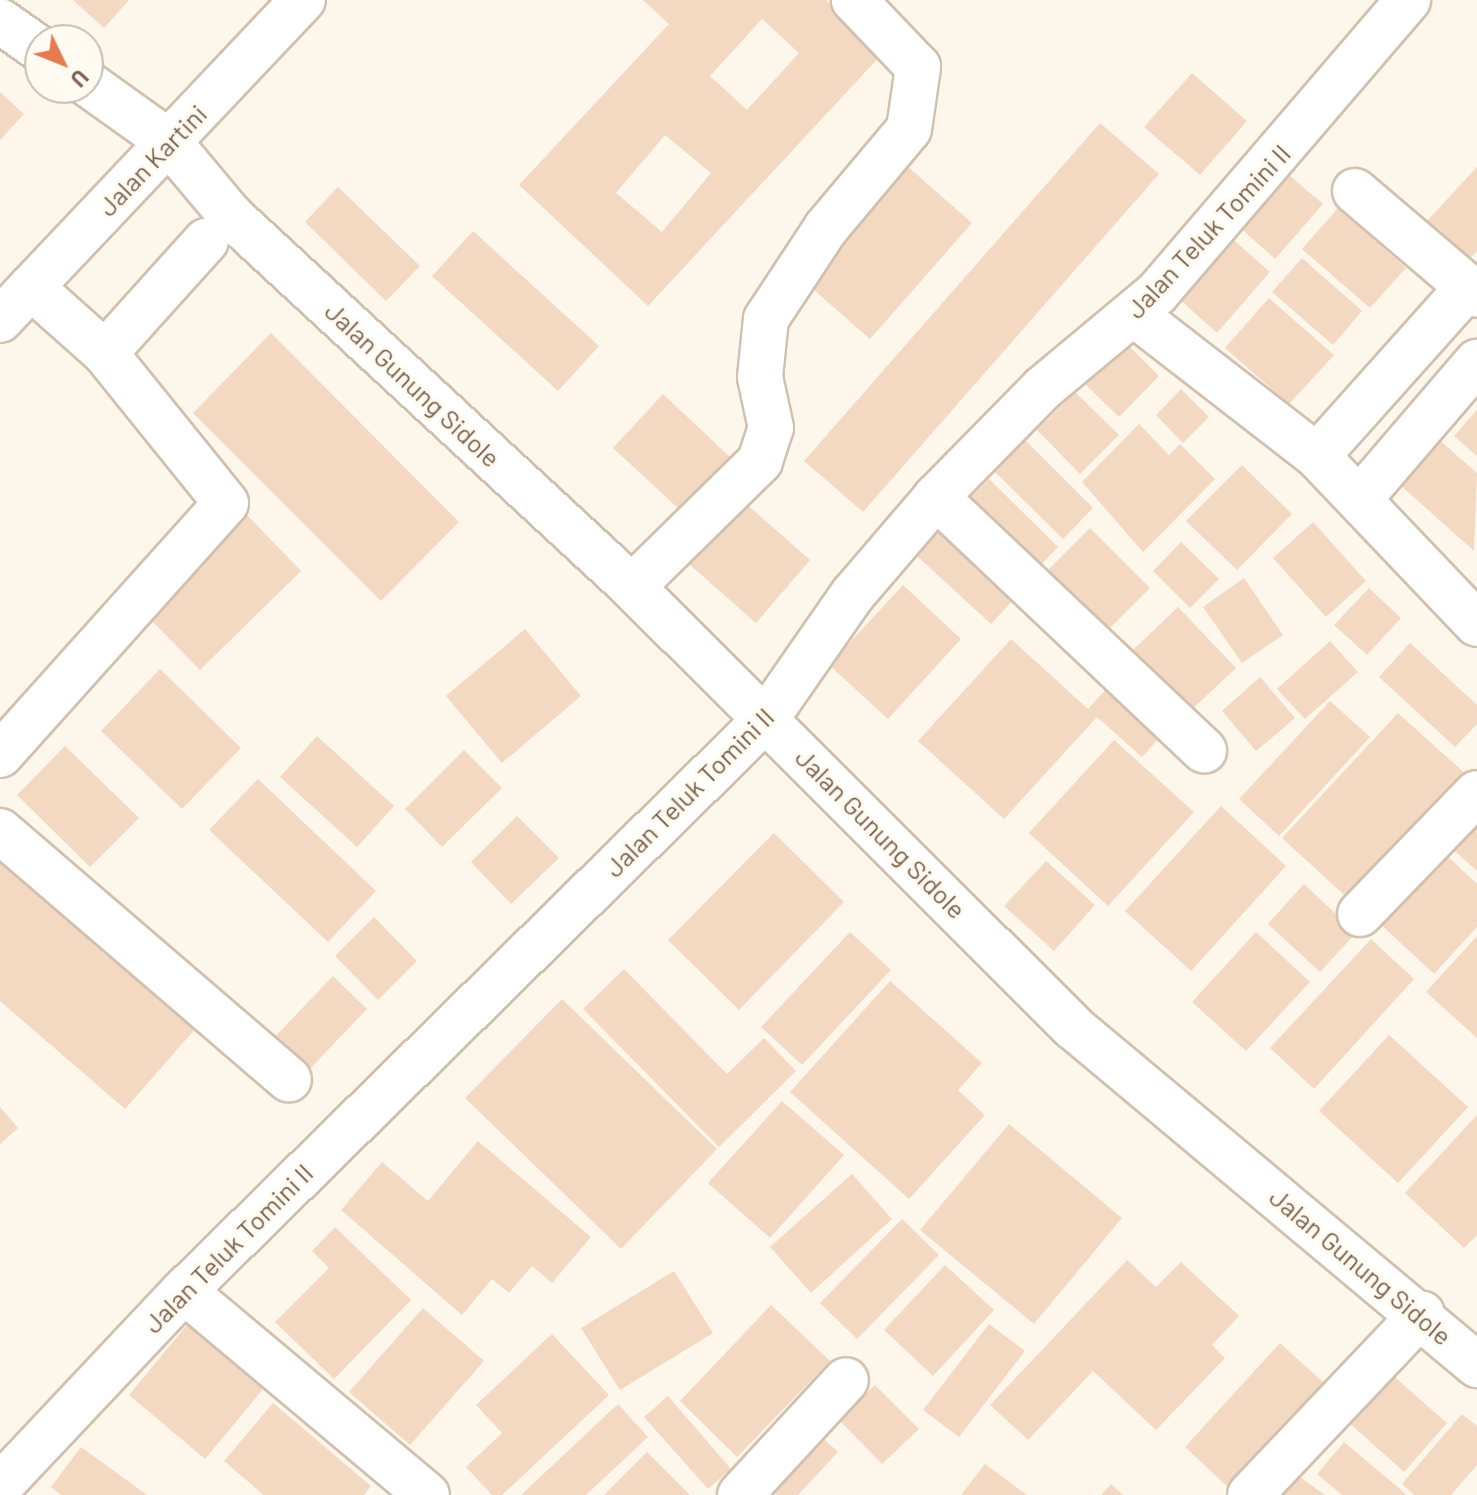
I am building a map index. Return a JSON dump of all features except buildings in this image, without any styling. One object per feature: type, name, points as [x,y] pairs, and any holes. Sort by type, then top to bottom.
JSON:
[{"type":"street","name":"Jalan Kartini","points":[[0,320],[303,0]]},
{"type":"street","points":[[632,587],[760,461],[771,428],[760,377],[766,319],[826,228],[909,129],[918,67],[854,0]]},
{"type":"street","name":"Jalan Teluk Tomini II","points":[[0,1486],[184,1291],[766,719],[853,594],[936,497],[1043,388],[1134,314],[1301,132],[1408,0]]},
{"type":"street","points":[[0,21],[24,38]]},
{"type":"street","name":"Jalan Gunung Sidole","points":[[104,95],[169,142],[231,216],[632,587],[1073,1027],[1422,1314],[1477,1365]]},
{"type":"street","points":[[1317,456],[1472,291],[1355,191]]},
{"type":"street","points":[[105,353],[206,241]]},
{"type":"street","points":[[0,755],[226,503],[105,353],[31,287]]},
{"type":"street","points":[[1134,314],[1317,456],[1362,496],[1477,624]]},
{"type":"street","points":[[1362,496],[1477,362]]},
{"type":"street","points":[[936,497],[1204,750]]},
{"type":"street","points":[[1360,914],[1477,793]]},
{"type":"street","points":[[0,831],[289,1080]]},
{"type":"street","points":[[184,1291],[427,1495]]},
{"type":"street","points":[[1250,1495],[1422,1314]]},
{"type":"street","points":[[740,1495],[846,1380]]}]
